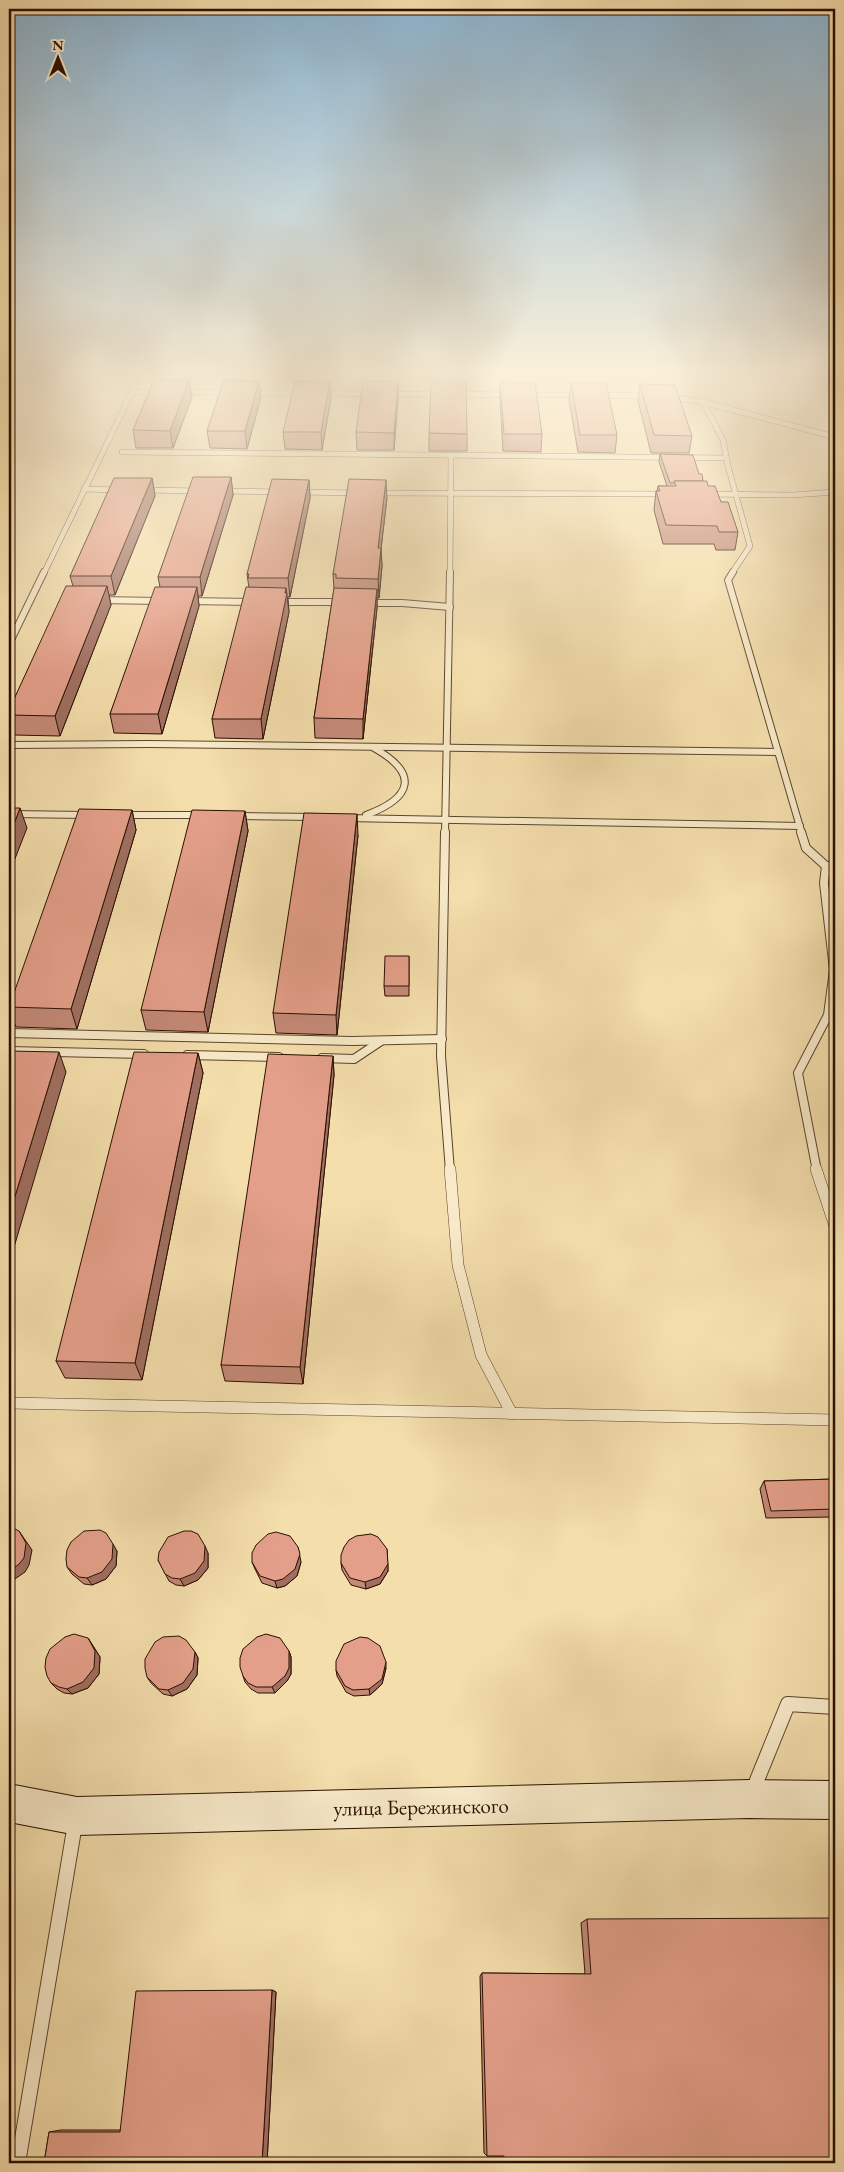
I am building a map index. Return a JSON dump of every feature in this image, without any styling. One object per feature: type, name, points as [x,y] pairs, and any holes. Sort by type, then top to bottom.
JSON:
[{"type":"main road","name":"улица Бережинского","points":[[9,1803],[77,1816],[749,1799],[835,1800]]},
{"type":"lane","points":[[9,644],[92,472]]},
{"type":"lane","points":[[451,472],[442,1039],[458,1265],[480,1355],[512,1414]]},
{"type":"lane","points":[[730,472],[750,546],[728,580],[806,848],[831,866],[824,883],[834,970],[828,1015],[798,1073],[816,1168],[835,1226]]},
{"type":"lane","points":[[84,489],[123,490]]},
{"type":"lane","points":[[133,490],[203,491]]},
{"type":"lane","points":[[213,491],[283,492]]},
{"type":"lane","points":[[293,492],[362,493]]},
{"type":"lane","points":[[698,494],[793,495],[835,492]]},
{"type":"lane","points":[[372,493],[669,494]]},
{"type":"lane","points":[[90,600],[168,601]]},
{"type":"lane","points":[[178,601],[256,602]]},
{"type":"lane","points":[[266,602],[354,602]]},
{"type":"lane","points":[[363,603],[402,603],[450,607]]},
{"type":"lane","points":[[9,745],[369,746],[778,752]]},
{"type":"lane","points":[[357,818],[379,811],[397,800],[404,790],[406,777],[399,763],[387,754],[369,746]]},
{"type":"lane","points":[[9,814],[96,815]]},
{"type":"lane","points":[[116,815],[213,816]]},
{"type":"lane","points":[[223,816],[328,817]]},
{"type":"lane","points":[[338,818],[800,826]]},
{"type":"lane","points":[[9,1033],[382,1041],[442,1039]]},
{"type":"lane","points":[[315,1058],[354,1059],[382,1041]]},
{"type":"lane","points":[[9,1050],[157,1054]]},
{"type":"lane","points":[[176,1054],[285,1057]]},
{"type":"lane","points":[[9,1403],[835,1420]]},
{"type":"lane","points":[[749,1799],[788,1704],[835,1707]]},
{"type":"lane","points":[[18,2163],[77,1816]]},
{"type":"building","points":[[666,472],[702,474],[703,481],[674,481],[674,483],[670,483]]},
{"type":"building","points":[[193,477],[231,477],[200,577],[158,577]]},
{"type":"building","points":[[114,478],[152,478],[111,576],[70,576]]},
{"type":"building","points":[[272,479],[309,480],[288,578],[248,578],[249,574],[247,574]]},
{"type":"building","points":[[349,479],[386,480],[378,548],[381,548],[378,579],[336,578],[336,574],[333,574]]},
{"type":"building","points":[[674,481],[707,481],[708,486],[715,486],[721,502],[728,502],[738,532],[719,532],[717,526],[666,525],[656,491],[660,491],[658,486],[676,486]]},
{"type":"building","points":[[66,586],[107,586],[55,716],[9,715],[9,710]]},
{"type":"building","points":[[155,587],[197,587],[158,714],[110,714]]},
{"type":"building","points":[[246,587],[286,588],[285,593],[287,593],[261,719],[212,719]]},
{"type":"building","points":[[334,588],[377,589],[363,719],[314,718]]},
{"type":"building","points":[[9,808],[20,808],[9,837]]},
{"type":"building","points":[[79,809],[132,810],[71,1009],[9,1007]]},
{"type":"building","points":[[192,810],[245,811],[204,1012],[141,1010]]},
{"type":"building","points":[[304,813],[357,814],[336,1015],[273,1013]]},
{"type":"building","points":[[385,956],[409,956],[409,986],[384,986]]},
{"type":"building","points":[[9,1051],[59,1052],[9,1216]]},
{"type":"building","points":[[134,1052],[198,1053],[135,1363],[56,1361]]},
{"type":"building","points":[[268,1054],[333,1056],[300,1367],[221,1365]]},
{"type":"building","points":[[835,1479],[835,1509],[771,1511],[764,1481]]},
{"type":"building","points":[[13,1528],[19,1531],[26,1543],[24,1558],[9,1572],[9,1529]]},
{"type":"building","points":[[100,1530],[106,1533],[113,1544],[112,1559],[102,1572],[87,1578],[79,1577],[67,1567],[67,1550],[71,1542],[84,1531]]},
{"type":"building","points":[[184,1531],[198,1534],[205,1546],[204,1561],[195,1573],[180,1579],[172,1578],[165,1574],[158,1560],[159,1552],[168,1537]]},
{"type":"building","points":[[276,1532],[290,1536],[298,1547],[300,1554],[295,1569],[283,1579],[275,1581],[260,1576],[252,1562],[252,1553],[256,1545],[268,1534]]},
{"type":"building","points":[[371,1534],[378,1537],[387,1549],[388,1564],[380,1577],[365,1582],[350,1578],[341,1563],[344,1547],[349,1540],[356,1536]]},
{"type":"building","points":[[74,1634],[88,1638],[95,1651],[94,1668],[83,1682],[67,1689],[51,1683],[45,1667],[46,1658],[50,1649],[65,1637]]},
{"type":"building","points":[[266,1634],[280,1638],[289,1651],[289,1668],[285,1676],[272,1687],[256,1687],[248,1683],[243,1676],[240,1658],[243,1649],[257,1637]]},
{"type":"building","points":[[179,1636],[186,1640],[195,1652],[193,1669],[183,1683],[168,1690],[159,1689],[147,1677],[145,1659],[155,1642],[163,1637]]},
{"type":"building","points":[[360,1637],[368,1638],[380,1646],[386,1662],[382,1679],[369,1689],[353,1690],[345,1686],[336,1670],[336,1661],[344,1644]]},
{"type":"building","points":[[835,1918],[835,2163],[504,2163],[504,2156],[487,2156],[482,1973],[591,1974],[587,1919]]},
{"type":"building","points":[[272,1990],[262,2163],[44,2163],[49,2132],[120,2132],[136,1991]]}]
